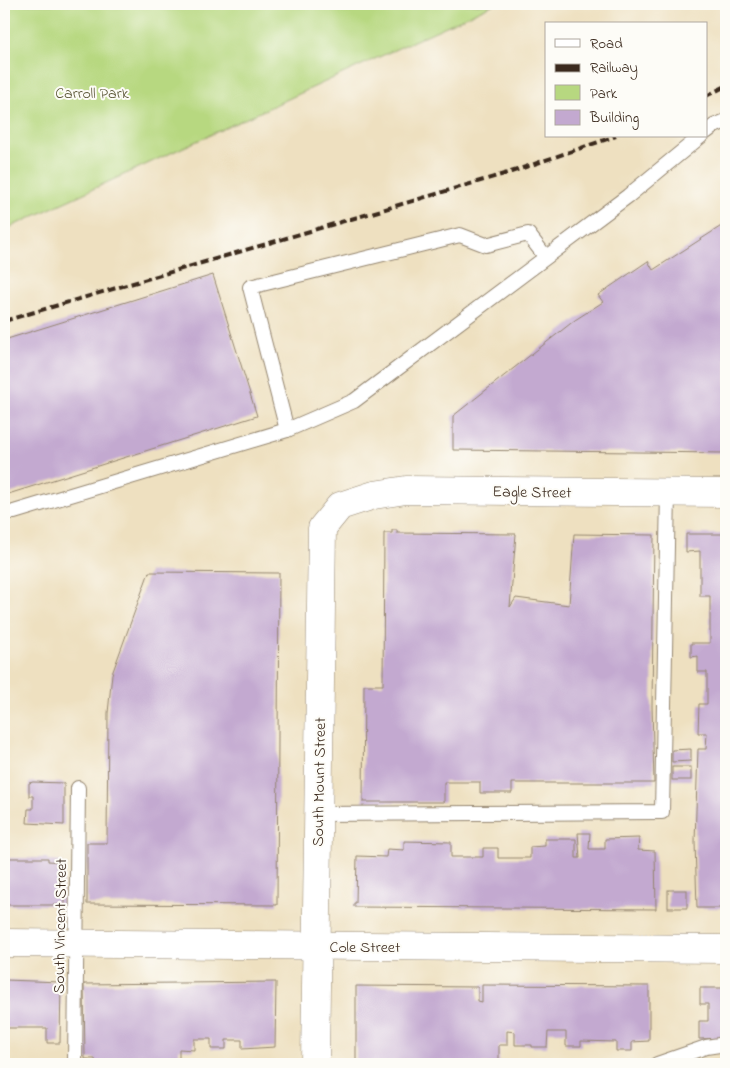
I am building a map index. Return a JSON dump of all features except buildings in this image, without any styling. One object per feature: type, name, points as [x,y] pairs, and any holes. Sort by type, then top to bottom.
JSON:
[{"type":"street","name":"Eagle Street","points":[[340,506],[374,495],[406,490],[726,493]]},
{"type":"street","name":"South Mount Street","points":[[315,1064],[322,528],[340,506]]},
{"type":"street","name":"Cole Street","points":[[4,943],[726,949]]},
{"type":"lane","points":[[708,130],[726,121]]},
{"type":"lane","points":[[14,512],[287,430],[354,401],[545,256],[628,196],[699,138]]},
{"type":"lane","points":[[287,430],[250,287],[460,235],[486,245],[528,234],[545,256]]},
{"type":"lane","points":[[318,814],[662,812],[668,492]]},
{"type":"lane","name":"South Vincent Street","points":[[75,1064],[78,788]]},
{"type":"lane","points":[[657,1064],[706,1047],[726,1044]]},
{"type":"green space","name":"Carroll Park","points":[[4,4],[494,4],[4,230]]},
{"type":"railway","points":[[708,95],[726,86]]},
{"type":"railway","points":[[4,321],[511,172],[610,138]]}]
